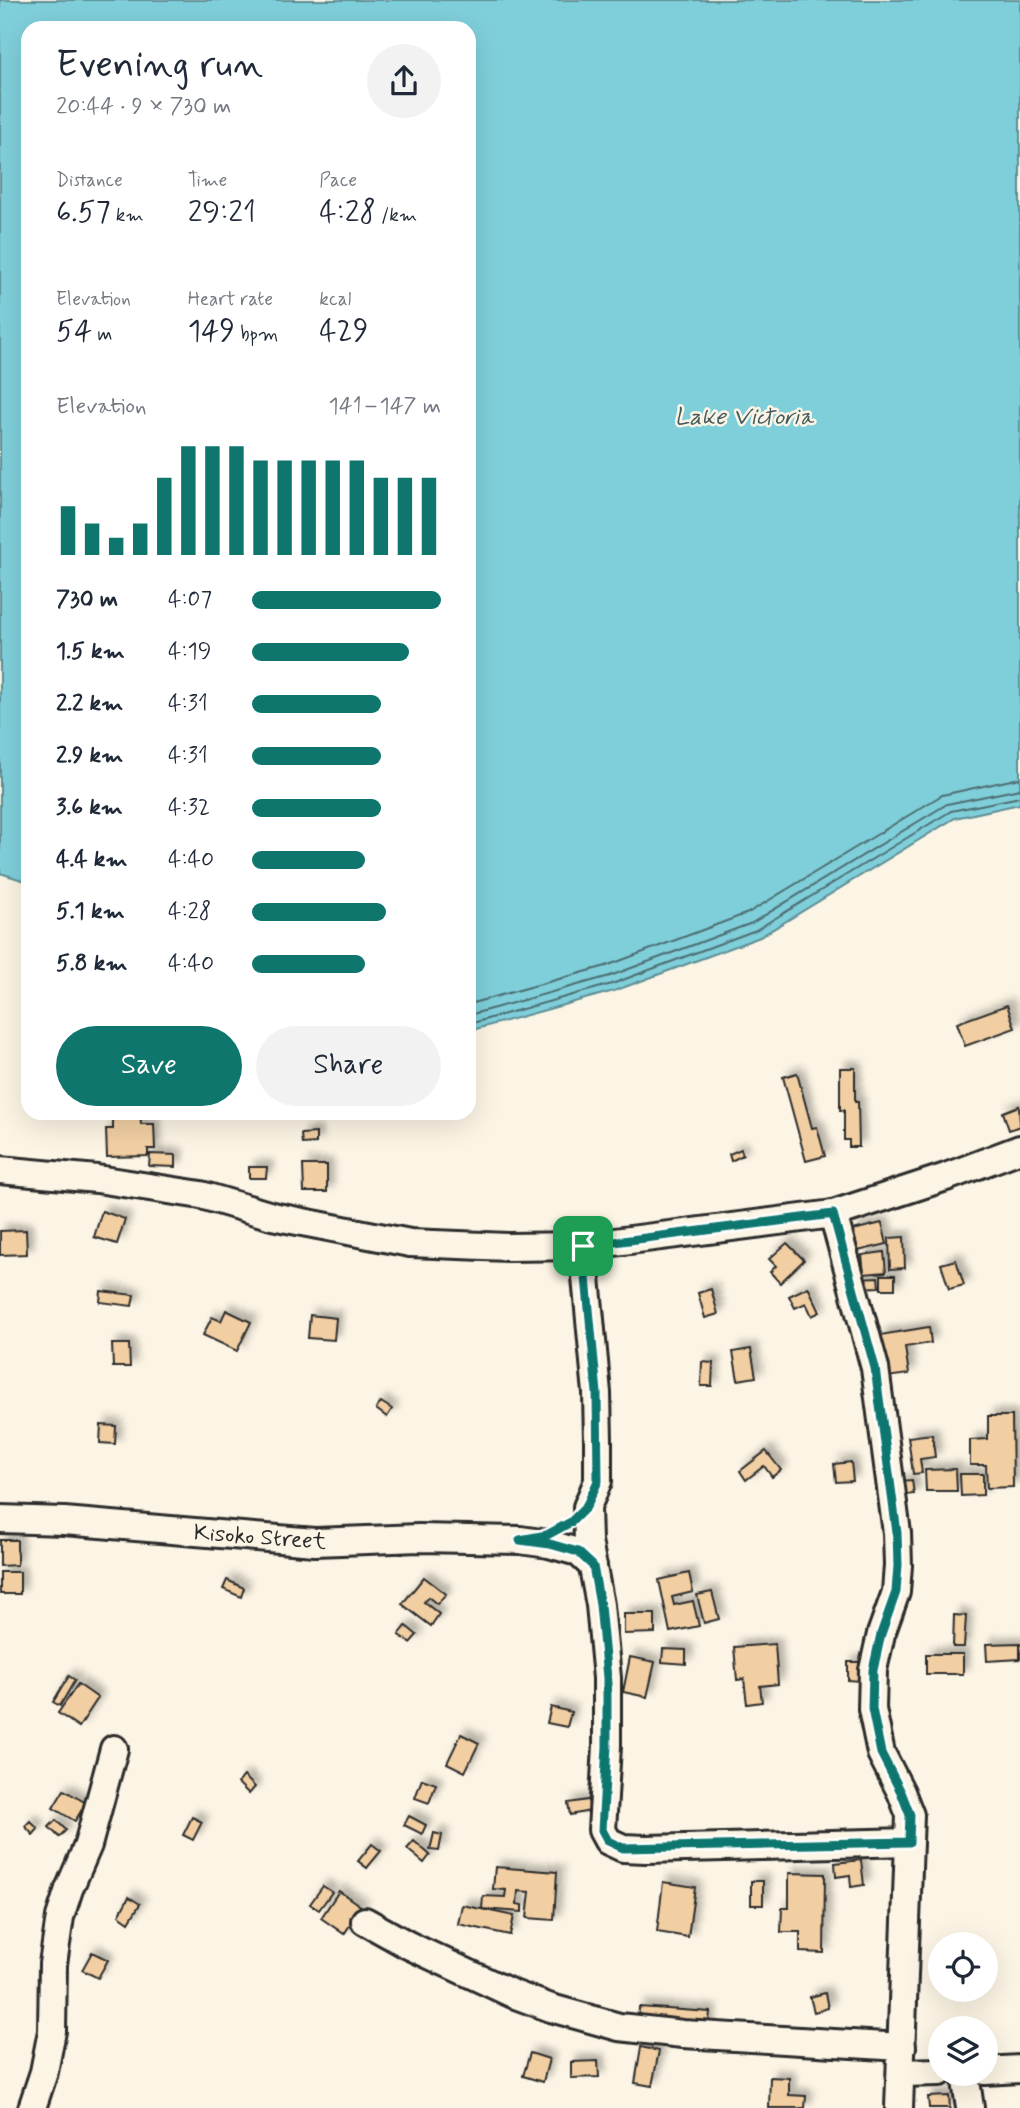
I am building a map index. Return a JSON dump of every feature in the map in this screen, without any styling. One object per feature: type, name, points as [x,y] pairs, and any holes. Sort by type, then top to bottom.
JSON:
[{"type":"street","points":[[0,1170],[97,1179],[201,1195],[272,1216],[410,1243],[508,1247],[583,1246],[833,1214],[946,1177],[1020,1149]]},
{"type":"street","points":[[833,1214],[875,1368],[897,1533],[896,1592],[881,1634],[873,1670],[872,1709],[881,1753],[910,1815],[899,2108]]},
{"type":"street","points":[[583,1246],[597,1393],[598,1481],[586,1507],[588,1541],[600,1605],[607,1678],[607,1746],[602,1830],[608,1841],[623,1848],[646,1849],[909,1842]]},
{"type":"street","name":"Kisoko Street","points":[[520,1540],[547,1535],[571,1522],[586,1507]]},
{"type":"street","name":"Kisoko Street","points":[[0,1519],[64,1521],[315,1542],[419,1538],[520,1540],[550,1544],[578,1552],[593,1566]]},
{"type":"street","points":[[32,2108],[44,2073],[52,2031],[53,1964],[60,1917],[89,1844],[114,1749]]},
{"type":"street","points":[[365,1921],[408,1945],[513,1994],[619,2027],[902,2060],[928,2068]]},
{"type":"street","points":[[998,2070],[1020,2069]]},
{"type":"street","points":[[967,2086],[970,2108]]},
{"type":"water","name":"Lake Victoria","points":[[0,0],[1020,0],[1020,804],[955,818],[760,937],[614,991],[476,1029],[476,21],[21,21],[21,880],[0,873]]},
{"type":"building","points":[[1007,1005],[1015,1028],[965,1046],[957,1023]]},
{"type":"building","points":[[840,1068],[855,1068],[859,1147],[849,1147],[849,1140],[844,1140],[844,1110],[840,1110]]},
{"type":"building","points":[[797,1073],[812,1128],[817,1127],[825,1156],[806,1161],[783,1077]]},
{"type":"building","points":[[1019,1106],[1020,1126],[1009,1130],[1003,1112]]},
{"type":"building","points":[[113,1120],[141,1120],[141,1124],[154,1124],[155,1149],[148,1149],[148,1156],[107,1157],[106,1129],[113,1129]]},
{"type":"building","points":[[316,1133],[316,1143],[302,1144],[301,1134]]},
{"type":"building","points":[[741,1149],[743,1155],[731,1161],[729,1154]]},
{"type":"building","points":[[150,1154],[176,1155],[176,1167],[149,1166]]},
{"type":"building","points":[[303,1165],[327,1165],[327,1192],[304,1192]]},
{"type":"building","points":[[249,1167],[267,1167],[266,1178],[249,1178]]},
{"type":"building","points":[[102,1211],[125,1219],[117,1244],[94,1237]]},
{"type":"building","points":[[882,1223],[887,1244],[858,1251],[853,1230]]},
{"type":"building","points":[[26,1230],[27,1254],[0,1255],[0,1231]]},
{"type":"building","points":[[904,1237],[905,1268],[890,1269],[889,1238]]},
{"type":"building","points":[[787,1243],[804,1260],[780,1283],[770,1272],[776,1266],[769,1259]]},
{"type":"building","points":[[884,1252],[886,1272],[864,1274],[862,1255]]},
{"type":"building","points":[[956,1260],[964,1285],[949,1289],[941,1264]]},
{"type":"building","points":[[881,1275],[895,1275],[895,1289],[881,1289]]},
{"type":"building","points":[[878,1277],[879,1287],[858,1288],[858,1278]]},
{"type":"building","points":[[808,1287],[820,1312],[812,1316],[806,1303],[795,1308],[789,1296]]},
{"type":"building","points":[[711,1289],[718,1314],[705,1318],[698,1293]]},
{"type":"building","points":[[101,1291],[134,1295],[132,1306],[100,1302]]},
{"type":"building","points":[[226,1310],[251,1322],[237,1351],[203,1335],[212,1317],[221,1321]]},
{"type":"building","points":[[310,1315],[336,1318],[334,1340],[308,1338]]},
{"type":"building","points":[[929,1327],[931,1343],[905,1347],[909,1374],[887,1377],[880,1335]]},
{"type":"building","points":[[112,1344],[129,1344],[130,1367],[113,1367]]},
{"type":"building","points":[[751,1349],[756,1377],[738,1380],[733,1352]]},
{"type":"building","points":[[702,1362],[713,1363],[712,1386],[701,1386]]},
{"type":"building","points":[[381,1402],[392,1409],[387,1417],[376,1409]]},
{"type":"building","points":[[988,1416],[1012,1416],[1013,1487],[987,1488],[986,1465],[970,1465],[970,1440],[988,1439]]},
{"type":"building","points":[[101,1425],[116,1426],[115,1444],[100,1443]]},
{"type":"building","points":[[932,1434],[935,1457],[920,1459],[922,1473],[913,1474],[908,1437]]},
{"type":"building","points":[[766,1451],[781,1470],[772,1477],[764,1466],[746,1480],[740,1471]]},
{"type":"building","points":[[851,1462],[853,1481],[836,1482],[834,1464]]},
{"type":"building","points":[[956,1469],[957,1491],[926,1491],[925,1470]]},
{"type":"building","points":[[960,1474],[983,1474],[983,1495],[961,1496]]},
{"type":"building","points":[[912,1480],[914,1494],[901,1495],[900,1481]]},
{"type":"building","points":[[0,1540],[17,1540],[17,1565],[0,1566]]},
{"type":"building","points":[[0,1572],[20,1572],[20,1594],[0,1594]]},
{"type":"building","points":[[689,1573],[693,1592],[672,1597],[674,1605],[693,1601],[699,1626],[670,1632],[659,1580]]},
{"type":"building","points":[[424,1577],[446,1594],[437,1604],[428,1597],[424,1602],[439,1614],[431,1626],[402,1604]]},
{"type":"building","points":[[227,1580],[244,1588],[241,1597],[223,1589]]},
{"type":"building","points":[[712,1592],[719,1619],[704,1623],[697,1595]]},
{"type":"building","points":[[624,1614],[655,1614],[655,1633],[624,1634]]},
{"type":"building","points":[[954,1615],[966,1616],[964,1647],[953,1647]]},
{"type":"building","points":[[406,1626],[417,1635],[410,1643],[399,1635]]},
{"type":"building","points":[[1020,1643],[1020,1659],[987,1661],[986,1644]]},
{"type":"building","points":[[775,1644],[778,1684],[760,1686],[762,1702],[747,1704],[744,1679],[737,1680],[734,1647]]},
{"type":"building","points":[[663,1649],[686,1650],[686,1664],[662,1662]]},
{"type":"building","points":[[926,1654],[963,1654],[963,1674],[926,1674]]},
{"type":"building","points":[[630,1657],[655,1662],[647,1697],[623,1692]]},
{"type":"building","points":[[848,1662],[861,1662],[860,1681],[848,1680]]},
{"type":"building","points":[[69,1676],[75,1680],[60,1706],[53,1702]]},
{"type":"building","points":[[78,1684],[98,1698],[79,1727],[58,1713]]},
{"type":"building","points":[[551,1707],[571,1712],[567,1727],[547,1723]]},
{"type":"building","points":[[461,1734],[479,1743],[465,1772],[447,1763]]},
{"type":"building","points":[[244,1776],[255,1787],[249,1794],[238,1783]]},
{"type":"building","points":[[422,1779],[436,1784],[429,1803],[415,1798]]},
{"type":"building","points":[[64,1790],[86,1803],[75,1821],[53,1808]]},
{"type":"building","points":[[588,1800],[590,1811],[570,1815],[568,1803]]},
{"type":"building","points":[[409,1816],[426,1825],[422,1834],[404,1825]]},
{"type":"building","points":[[192,1817],[202,1822],[193,1840],[183,1835]]},
{"type":"building","points":[[56,1820],[66,1830],[59,1837],[49,1827]]},
{"type":"building","points":[[30,1821],[38,1829],[33,1835],[25,1826]]},
{"type":"building","points":[[434,1833],[442,1835],[439,1851],[430,1850]]},
{"type":"building","points":[[414,1841],[430,1855],[424,1863],[407,1849]]},
{"type":"building","points":[[372,1844],[381,1851],[367,1868],[358,1861]]},
{"type":"building","points":[[861,1860],[864,1885],[851,1887],[850,1875],[836,1877],[835,1863]]},
{"type":"building","points":[[495,1867],[557,1872],[554,1920],[527,1918],[530,1892],[518,1891],[517,1904],[522,1905],[522,1912],[482,1909],[483,1896],[505,1897],[506,1890],[493,1889]]},
{"type":"building","points":[[789,1873],[825,1874],[824,1953],[800,1952],[800,1932],[781,1932],[782,1908],[789,1908]]},
{"type":"building","points":[[751,1881],[763,1881],[763,1905],[751,1905]]},
{"type":"building","points":[[663,1882],[695,1887],[688,1937],[657,1932]]},
{"type":"building","points":[[323,1886],[332,1892],[319,1910],[310,1904]]},
{"type":"building","points":[[339,1891],[362,1907],[344,1934],[321,1918]]},
{"type":"building","points":[[129,1897],[140,1904],[129,1922],[119,1915]]},
{"type":"building","points":[[462,1905],[514,1916],[510,1935],[458,1924]]},
{"type":"building","points":[[92,1952],[108,1960],[98,1978],[82,1970]]},
{"type":"building","points":[[825,1993],[828,2008],[814,2012],[810,1997]]},
{"type":"building","points":[[639,2007],[710,2012],[708,2032],[638,2027]]},
{"type":"building","points":[[641,2047],[659,2051],[652,2086],[635,2083]]},
{"type":"building","points":[[530,2053],[549,2059],[543,2082],[523,2076]]},
{"type":"building","points":[[598,2061],[599,2077],[571,2078],[571,2062]]},
{"type":"building","points":[[770,2077],[789,2078],[789,2095],[806,2096],[805,2108],[769,2108]]},
{"type":"building","points":[[949,2096],[950,2108],[929,2108],[928,2097]]},
{"type":"route","points":[[833,1214],[875,1368],[897,1533],[896,1592],[881,1634],[873,1670],[872,1709],[881,1753],[910,1815],[909,1842],[646,1849],[623,1848],[608,1841],[602,1830],[607,1746],[607,1678],[600,1605],[593,1566],[578,1552],[550,1544],[520,1540],[547,1535],[571,1522],[586,1507],[598,1481],[597,1393],[583,1246],[833,1214]]}]
